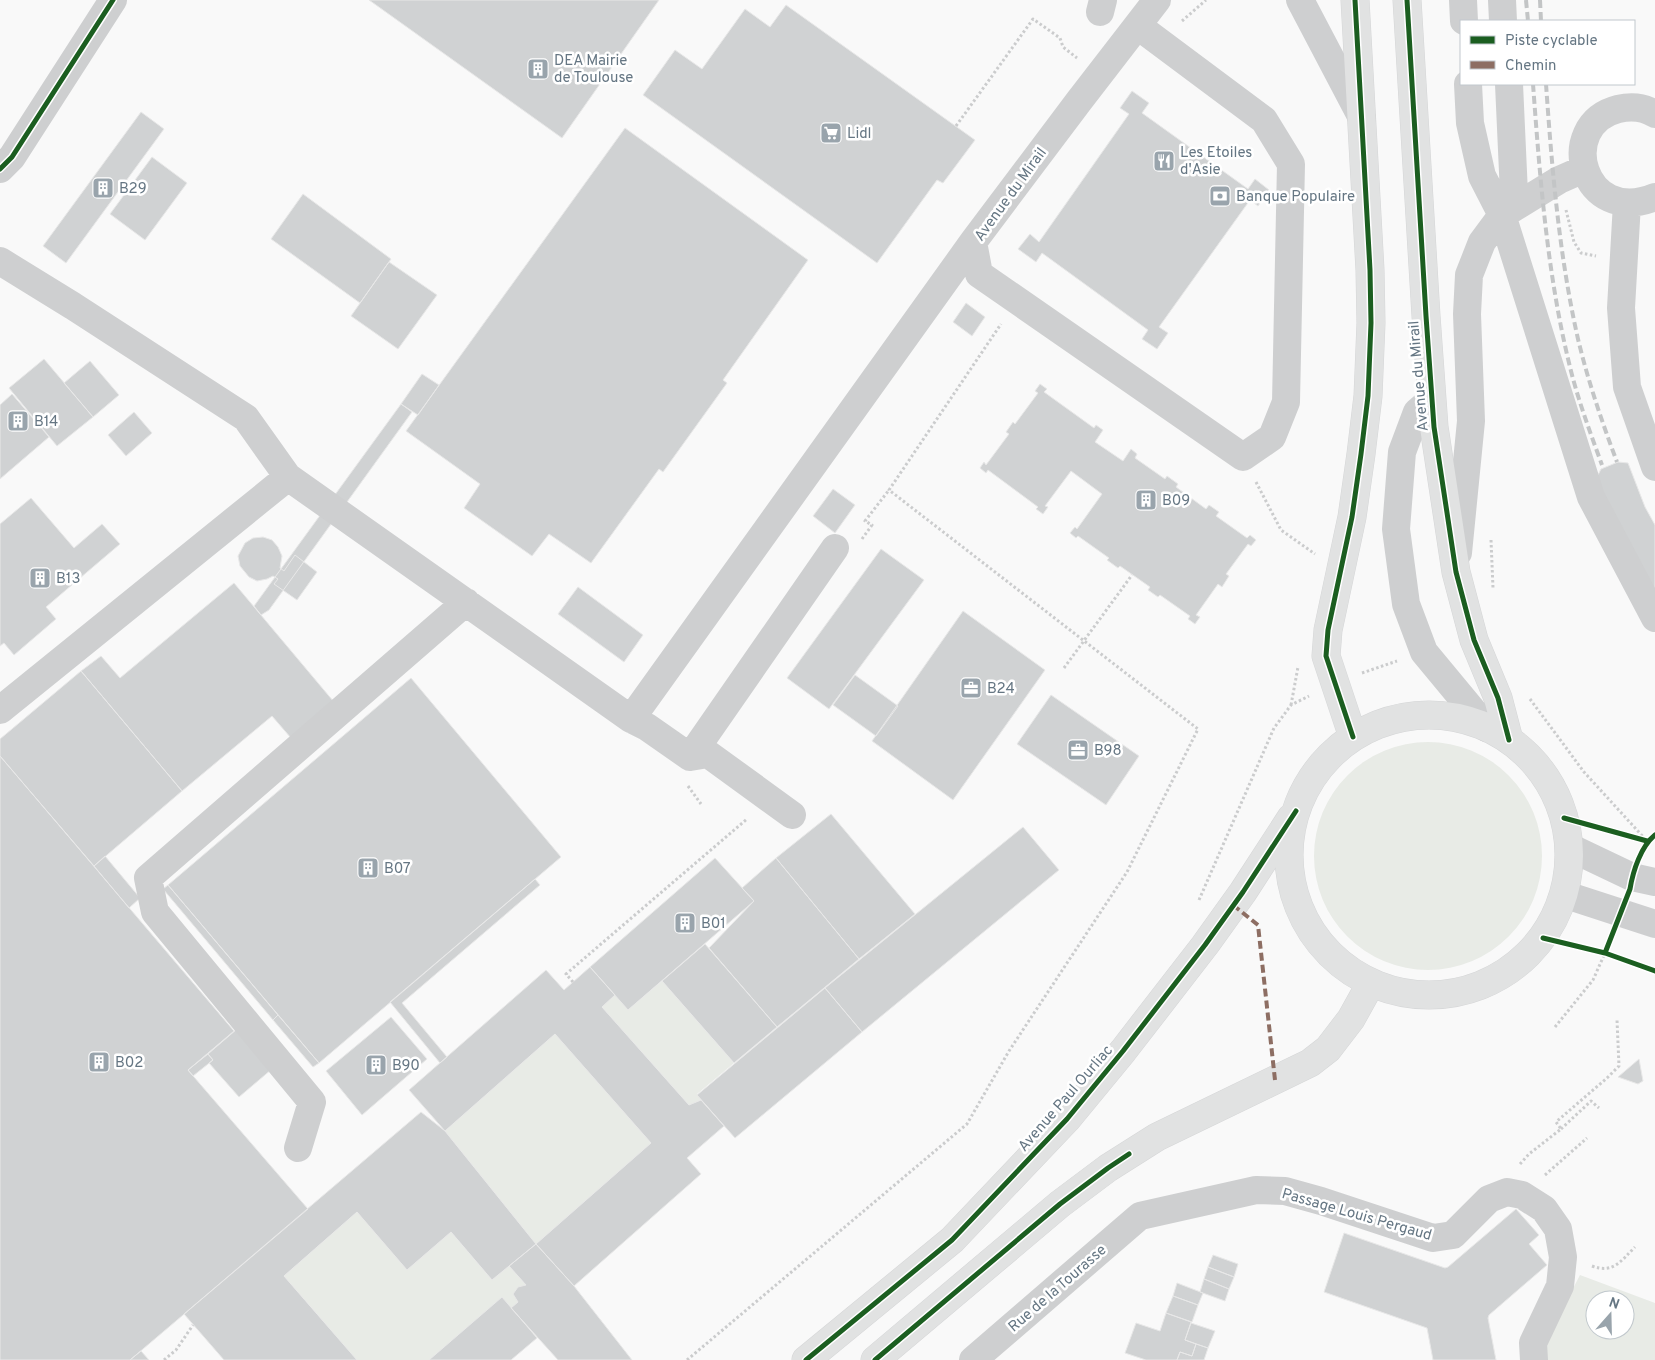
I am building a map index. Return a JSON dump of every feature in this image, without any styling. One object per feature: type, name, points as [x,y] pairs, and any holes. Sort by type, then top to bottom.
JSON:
[{"type":"main road","points":[[1353,737],[1326,656],[1328,630],[1352,516],[1362,454],[1368,396],[1371,323],[1370,270],[1355,0]]},
{"type":"main road","name":"Avenue du Mirail","points":[[1407,0],[1432,399],[1456,572],[1474,640],[1498,698],[1498,734]]},
{"type":"main road","points":[[1414,716],[1447,717],[1463,720],[1498,734],[1533,762],[1552,788],[1564,818],[1569,847],[1566,895],[1542,938],[1521,961],[1496,978],[1467,990],[1435,995],[1402,992],[1371,983],[1344,966],[1321,944],[1304,918],[1293,889],[1289,862],[1290,837],[1296,811],[1313,776],[1353,737],[1383,723],[1414,716]]},
{"type":"main road","name":"Avenue Paul Ourliac","points":[[806,1360],[952,1240],[1066,1119],[1123,1051],[1204,945],[1243,892],[1296,811]]},
{"type":"main road","points":[[875,1360],[1060,1204],[1108,1168],[1157,1137],[1310,1064],[1328,1049],[1351,1019],[1371,983]]},
{"type":"street","points":[[0,169],[12,158],[113,0]]},
{"type":"street","name":"Avenue du Mirail","points":[[1157,0],[973,242],[980,274],[1243,457]]},
{"type":"street","points":[[1300,0],[1362,118]]},
{"type":"street","points":[[1463,0],[1464,20]]},
{"type":"street","points":[[1502,0],[1503,20]]},
{"type":"street","points":[[1138,26],[1264,120],[1291,164],[1286,402],[1272,437],[1243,457]]},
{"type":"street","points":[[1468,85],[1470,123],[1482,176],[1502,215],[1591,497],[1655,618]]},
{"type":"street","points":[[1456,572],[1471,421],[1467,314],[1469,275],[1482,242],[1502,215],[1514,194],[1509,85]]},
{"type":"street","points":[[1655,114],[1650,110],[1639,108],[1626,107],[1612,110],[1590,128],[1584,141],[1582,155],[1584,169],[1600,193],[1613,200],[1627,203],[1641,203],[1655,197]]},
{"type":"street","points":[[1502,215],[1560,180],[1584,169]]},
{"type":"street","points":[[1627,203],[1621,308],[1627,387],[1655,467]]},
{"type":"street","points":[[631,719],[973,242]]},
{"type":"street","points":[[0,261],[246,418],[288,477],[631,719],[690,757],[708,754],[792,815]]},
{"type":"street","points":[[1432,399],[1417,412],[1402,452],[1396,529],[1406,604],[1424,652],[1498,734]]},
{"type":"street","points":[[0,710],[288,477]]},
{"type":"street","points":[[690,757],[835,548]]},
{"type":"street","points":[[298,1148],[312,1102],[155,912],[148,878],[466,602]]},
{"type":"street","points":[[1569,847],[1632,877],[1655,882]]},
{"type":"street","points":[[1566,895],[1655,924]]},
{"type":"street","points":[[1531,1187],[1544,1210],[1558,1229],[1563,1257],[1560,1286],[1533,1343],[1534,1360]]},
{"type":"street","name":"Passage Louis Pergaud","points":[[1140,1216],[1256,1190],[1285,1191],[1433,1238],[1453,1235],[1489,1199],[1507,1192],[1531,1187]]},
{"type":"street","name":"Rue de la Tourasse","points":[[973,1360],[1140,1216]]},
{"type":"path","points":[[687,1360],[967,1124],[1008,1051],[1127,872],[1198,729],[889,490],[1000,325],[1026,306]]},
{"type":"path","points":[[1243,457],[1281,530],[1315,555]]},
{"type":"path","points":[[1492,538],[1493,595]]},
{"type":"path","points":[[1064,668],[1132,575]]},
{"type":"path","points":[[1198,902],[1274,728],[1292,705],[1334,682],[1424,652]]},
{"type":"path","points":[[1528,696],[1584,772],[1648,841]]},
{"type":"path","points":[[573,982],[566,974],[770,799]]},
{"type":"path","points":[[1648,841],[1655,835]]},
{"type":"path","points":[[1638,838],[1648,841]]},
{"type":"path","points":[[1596,951],[1613,956]]},
{"type":"path","points":[[1555,1027],[1594,980],[1605,953]]},
{"type":"path","points":[[1561,1129],[1556,1122],[1619,1066],[1617,1020]]},
{"type":"path","points":[[1586,1138],[1531,1187],[1522,1179],[1518,1166],[1529,1154],[1592,1101],[1599,1108]]},
{"type":"path","points":[[1599,1269],[1616,1266],[1635,1248]]},
{"type":"path","points":[[164,1360],[176,1350],[193,1325]]},
{"type":"shaded area","points":[[1417,742],[1439,742],[1472,750],[1492,761],[1509,775],[1523,792],[1534,812],[1542,845],[1538,889],[1534,900],[1523,920],[1509,937],[1492,951],[1461,966],[1439,970],[1417,970],[1395,966],[1374,957],[1355,944],[1340,929],[1327,910],[1318,889],[1314,867],[1314,845],[1318,823],[1327,802],[1340,783],[1355,768],[1374,755],[1395,746]]},
{"type":"shaded area","points":[[662,981],[734,1063],[697,1094],[701,1100],[689,1105],[602,1007],[615,995],[628,1010]]},
{"type":"shaded area","points":[[555,1034],[651,1143],[536,1244],[445,1131]]},
{"type":"shaded area","points":[[357,1212],[407,1270],[451,1232],[492,1280],[509,1266],[526,1285],[518,1302],[511,1308],[502,1298],[429,1360],[357,1360],[284,1276]]},
{"type":"shaded area","points":[[1580,1275],[1620,1290],[1585,1290],[1585,1340],[1635,1340],[1635,1296],[1655,1303],[1655,1360],[1540,1360],[1539,1354]]},
{"type":"building","name":"DEA Mairie de Toulouse","points":[[369,0],[659,0],[562,138]]},
{"type":"building","name":"Lidl","points":[[786,5],[975,140],[943,183],[937,180],[877,263],[643,95],[675,50],[702,69],[745,9],[770,27]]},
{"type":"building","points":[[1132,91],[1149,103],[1142,113],[1248,189],[1255,179],[1269,190],[1258,206],[1250,200],[1159,327],[1168,333],[1157,349],[1142,339],[1148,330],[1042,253],[1036,262],[1018,249],[1030,234],[1039,242],[1129,114],[1120,108]]},
{"type":"building","name":"B29","points":[[141,112],[164,129],[66,263],[43,246]]},
{"type":"building","points":[[625,128],[808,260],[723,380],[727,383],[663,472],[659,469],[591,563],[549,534],[532,556],[464,508],[480,484],[406,431]]},
{"type":"building","points":[[152,157],[187,183],[145,240],[110,214]]},
{"type":"building","points":[[303,194],[391,259],[360,303],[271,239]]},
{"type":"building","points":[[389,262],[437,295],[398,349],[351,316]]},
{"type":"building","points":[[966,303],[985,317],[972,336],[953,322]]},
{"type":"building","points":[[44,359],[93,417],[57,446],[9,388]]},
{"type":"building","points":[[90,361],[119,395],[93,417],[64,383]]},
{"type":"building","points":[[422,374],[439,385],[418,415],[401,404]]},
{"type":"building","name":"B09","points":[[1040,384],[1047,389],[1044,392],[1094,428],[1096,425],[1103,430],[1095,442],[1123,461],[1131,449],[1137,454],[1135,458],[1165,479],[1167,476],[1178,484],[1176,487],[1206,509],[1209,505],[1219,512],[1216,516],[1247,538],[1250,535],[1256,540],[1251,546],[1248,544],[1226,574],[1229,576],[1222,587],[1218,584],[1196,615],[1200,617],[1195,624],[1188,619],[1190,616],[1160,595],[1158,597],[1148,590],[1150,587],[1120,566],[1118,568],[1107,560],[1109,558],[1078,536],[1076,538],[1070,533],[1075,527],[1077,529],[1102,494],[1071,471],[1045,506],[1048,507],[1043,514],[1036,509],[1038,507],[988,470],[986,473],[980,468],[984,462],[986,465],[1009,434],[1006,432],[1013,422],[1015,424],[1038,393],[1035,391]]},
{"type":"building","name":"B14","points":[[12,394],[49,437],[0,479],[0,405]]},
{"type":"building","points":[[401,404],[412,412],[269,610],[261,615],[254,606]]},
{"type":"building","points":[[134,412],[152,433],[126,456],[108,435]]},
{"type":"building","points":[[1618,462],[1628,463],[1645,507],[1655,525],[1655,602],[1596,479],[1601,469]]},
{"type":"building","points":[[833,489],[855,505],[835,533],[813,516]]},
{"type":"building","name":"B13","points":[[31,498],[74,548],[102,524],[120,544],[46,607],[56,619],[14,655],[4,643],[0,646],[0,524]]},
{"type":"building","points":[[263,537],[272,540],[278,547],[282,556],[280,568],[284,571],[295,555],[317,572],[297,600],[274,584],[278,579],[273,576],[257,581],[249,577],[240,566],[238,556],[245,543],[253,538]]},
{"type":"building","points":[[881,549],[924,580],[829,709],[787,678]]},
{"type":"building","points":[[234,583],[334,702],[291,738],[272,716],[182,791],[81,671],[101,656],[120,678]]},
{"type":"building","points":[[578,587],[643,635],[624,662],[558,614]]},
{"type":"building","name":"B24","points":[[963,611],[1045,670],[953,800],[872,741]]},
{"type":"building","points":[[81,671],[182,791],[94,866],[0,756],[0,739]]},
{"type":"building","points":[[855,675],[898,706],[876,736],[833,705]]},
{"type":"building","name":"B07","points":[[411,678],[561,857],[319,1063],[168,885]]},
{"type":"building","name":"B98","points":[[1051,695],[1139,756],[1106,805],[1017,744]]},
{"type":"building","name":"B02","points":[[0,756],[234,1031],[188,1070],[308,1209],[130,1360],[0,1360]]},
{"type":"building","points":[[831,814],[915,914],[859,959],[776,858]]},
{"type":"building","points":[[1023,827],[1059,870],[862,1032],[825,988]]},
{"type":"building","points":[[105,856],[140,898],[129,908],[94,866]]},
{"type":"building","name":"B01","points":[[715,858],[754,901],[628,1010],[590,967]]},
{"type":"building","points":[[776,858],[859,959],[777,1027],[709,948],[754,901],[742,888]]},
{"type":"building","points":[[535,879],[540,885],[402,1003],[447,1057],[440,1063],[390,1002]]},
{"type":"building","points":[[168,885],[278,1015],[273,1020],[163,889]]},
{"type":"building","points":[[705,944],[777,1027],[734,1063],[662,981]]},
{"type":"building","points":[[590,967],[615,995],[602,1007],[689,1105],[701,1100],[724,1126],[687,1158],[701,1174],[574,1286],[536,1244],[651,1143],[555,1034],[445,1131],[409,1090],[546,970],[564,990]]},
{"type":"building","points":[[825,988],[862,1032],[735,1138],[697,1095]]},
{"type":"building","points":[[278,1015],[319,1063],[313,1067],[273,1020]]},
{"type":"building","name":"B90","points":[[391,1017],[427,1059],[362,1115],[326,1071]]},
{"type":"building","points":[[237,1029],[272,1069],[239,1097],[209,1063],[213,1060],[208,1054]]},
{"type":"building","points":[[208,1054],[213,1060],[193,1076],[188,1070]]},
{"type":"building","points":[[1639,1059],[1643,1081],[1638,1084],[1618,1077]]},
{"type":"building","points":[[421,1112],[445,1131],[536,1244],[492,1280],[451,1232],[407,1270],[357,1212],[284,1276],[357,1360],[224,1360],[184,1314]]},
{"type":"building","points":[[1516,1209],[1539,1235],[1529,1244],[1547,1265],[1489,1315],[1496,1360],[1433,1360],[1427,1328],[1324,1292],[1344,1233],[1445,1268]]},
{"type":"building","points":[[536,1244],[574,1286],[632,1360],[558,1360],[511,1308],[518,1302],[513,1294],[518,1287],[526,1285],[509,1266]]},
{"type":"building","points":[[1213,1255],[1238,1264],[1234,1277],[1208,1267]]},
{"type":"building","points":[[1208,1267],[1234,1277],[1229,1289],[1204,1279]]},
{"type":"building","points":[[1204,1279],[1229,1289],[1225,1301],[1200,1292]]},
{"type":"building","points":[[1177,1283],[1203,1293],[1198,1305],[1173,1296]]},
{"type":"building","points":[[1173,1296],[1198,1305],[1192,1322],[1166,1313]]},
{"type":"building","points":[[502,1297],[537,1338],[511,1360],[429,1360]]},
{"type":"building","points":[[1166,1313],[1191,1322],[1185,1340],[1196,1344],[1192,1356],[1180,1352],[1177,1360],[1146,1360],[1125,1353],[1136,1323],[1160,1331]]},
{"type":"building","points":[[1191,1323],[1215,1331],[1208,1348],[1185,1340]]},
{"type":"building","points":[[1196,1344],[1208,1348],[1204,1360],[1177,1360],[1180,1352],[1192,1356]]},
{"type":"building","points":[[141,1351],[149,1360],[130,1360]]},
{"type":"railway","points":[[1526,0],[1528,20]]},
{"type":"railway","points":[[1540,0],[1541,20]]},
{"type":"railway","points":[[1533,85],[1545,226],[1562,332],[1573,379],[1602,465]]},
{"type":"railway","points":[[1546,85],[1557,212],[1571,307],[1586,370],[1617,462]]},
{"type":"marked path","points":[[1233,905],[1258,925],[1275,1080]]},
{"type":"cycle path","points":[[0,169],[12,157],[113,0]]},
{"type":"cycle path","points":[[1353,737],[1326,656],[1328,630],[1352,517],[1368,396],[1371,323],[1370,270],[1355,0]]},
{"type":"cycle path","points":[[1407,0],[1434,427],[1456,572],[1474,640],[1498,698],[1509,740]]},
{"type":"cycle path","points":[[806,1360],[952,1240],[1067,1119],[1123,1051],[1205,945],[1243,892],[1296,811]]},
{"type":"cycle path","points":[[1564,818],[1647,841]]},
{"type":"cycle path","points":[[1605,953],[1630,889],[1638,859],[1655,835]]},
{"type":"cycle path","points":[[1543,938],[1605,953],[1655,971]]},
{"type":"cycle path","points":[[875,1360],[1060,1204],[1129,1154]]},
{"type":"place","name":"DEA Mairie de Toulouse","points":[[538,69]]},
{"type":"place","name":"Lidl","points":[[831,133]]},
{"type":"place","name":"Les Etoiles d'Asie","points":[[1164,161]]},
{"type":"place","name":"B29","points":[[103,188]]},
{"type":"place","name":"Banque Populaire","points":[[1220,196]]},
{"type":"place","name":"B14","points":[[18,421]]},
{"type":"place","name":"B09","points":[[1146,500]]},
{"type":"place","name":"B13","points":[[40,578]]},
{"type":"place","name":"B24","points":[[971,688]]},
{"type":"place","name":"B98","points":[[1078,750]]},
{"type":"place","name":"B07","points":[[368,868]]},
{"type":"place","name":"B01","points":[[685,923]]},
{"type":"place","name":"B02","points":[[99,1062]]},
{"type":"place","name":"B90","points":[[376,1065]]}]
